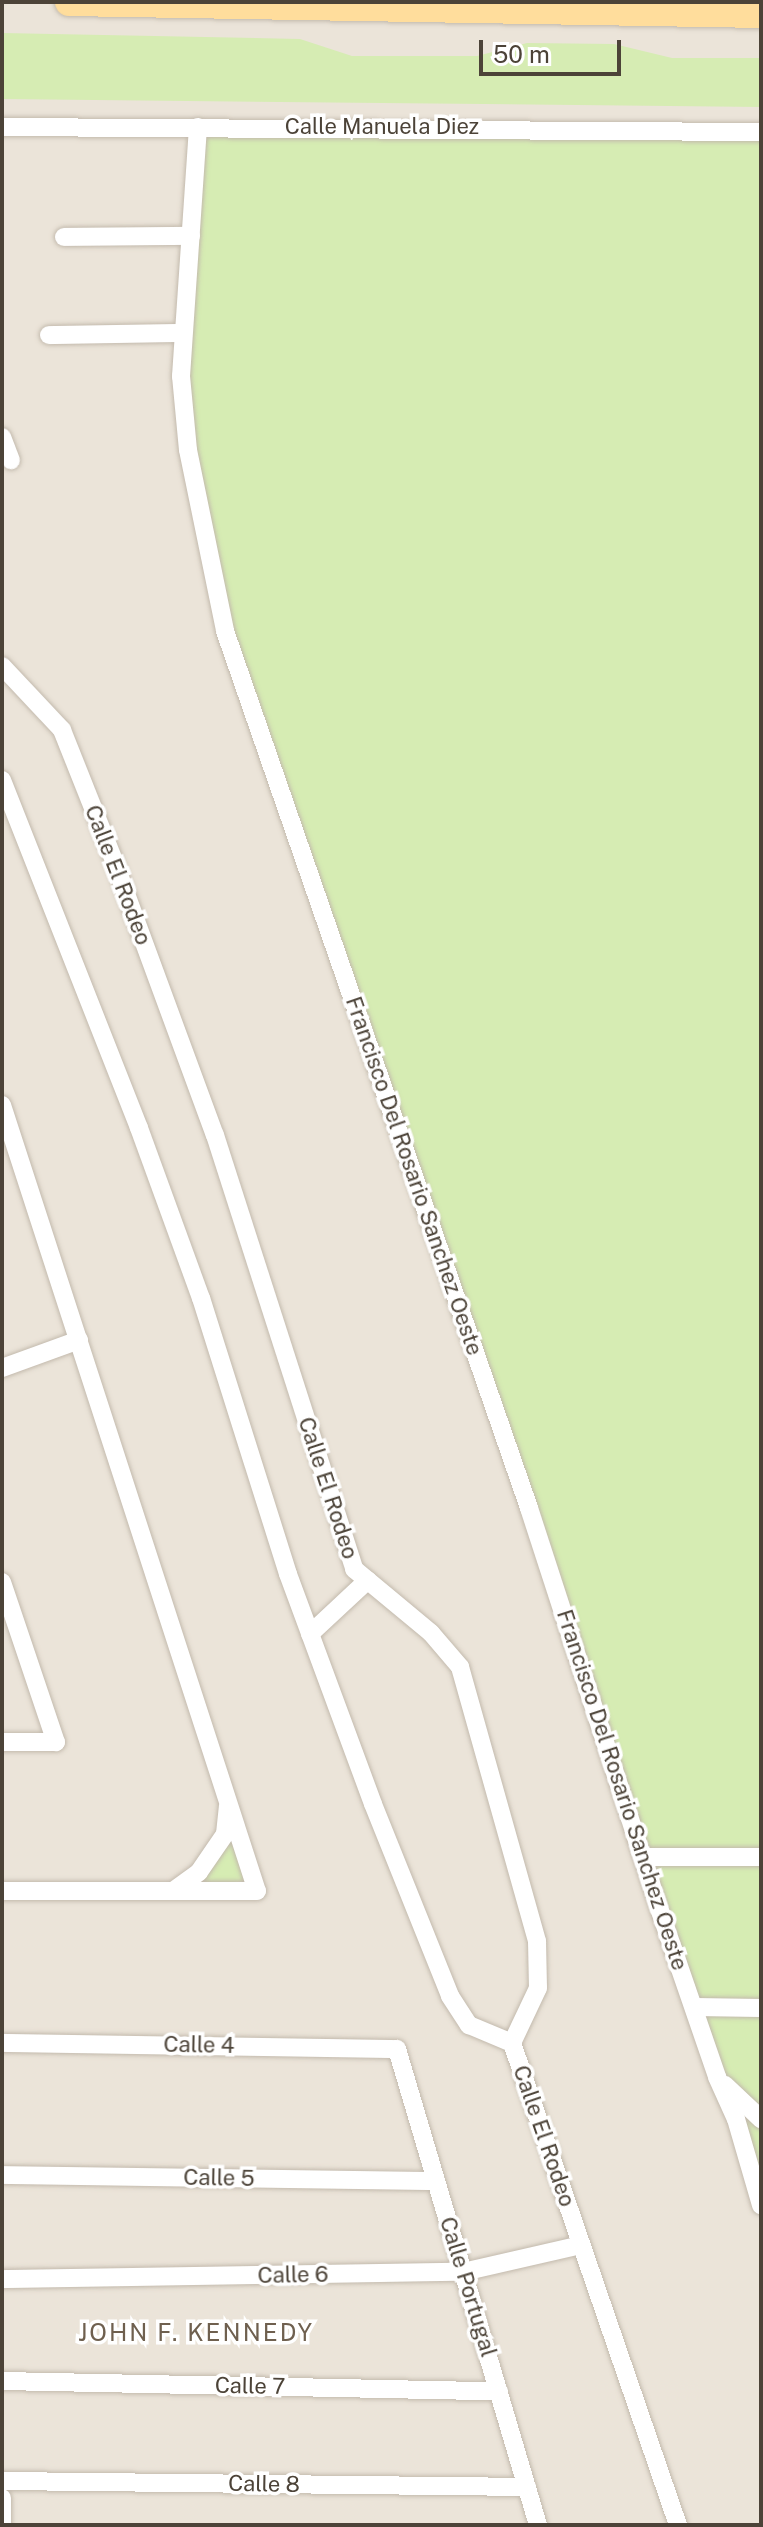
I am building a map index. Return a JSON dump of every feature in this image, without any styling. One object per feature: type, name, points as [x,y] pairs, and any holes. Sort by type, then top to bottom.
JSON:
[{"type":"main road","points":[[69,2],[761,14]]},
{"type":"street","name":"Calle Manuela Diez","points":[[2,127],[761,132]]},
{"type":"street","name":"Francisco Del Rosario Sanchez Oeste","points":[[198,127],[181,376],[188,450],[225,631],[529,1508],[717,2077],[736,2119],[761,2205]]},
{"type":"street","points":[[64,237],[191,236]]},
{"type":"street","points":[[49,335],[183,333]]},
{"type":"street","points":[[2,437],[11,460]]},
{"type":"street","name":"Calle El Rodeo","points":[[2,666],[62,730],[215,1135],[354,1569],[431,1633],[460,1667],[537,1941],[538,1988],[512,2043],[678,2525]]},
{"type":"street","points":[[2,780],[83,982],[201,1298],[310,1634],[373,1804],[450,1996],[469,2025],[512,2043]]},
{"type":"street","points":[[2,1105],[229,1795],[257,1891],[2,1891]]},
{"type":"street","points":[[2,1368],[79,1340]]},
{"type":"street","points":[[310,1634],[368,1580]]},
{"type":"street","points":[[2,1582],[56,1742],[2,1742]]},
{"type":"street","points":[[173,1891],[199,1872],[225,1834],[229,1795]]},
{"type":"street","points":[[643,1857],[761,1857]]},
{"type":"street","points":[[695,2007],[761,2008]]},
{"type":"street","name":"Calle 4","points":[[2,2043],[397,2049]]},
{"type":"street","name":"Calle Portugal","points":[[397,2049],[538,2525]]},
{"type":"street","points":[[717,2077],[761,2119]]},
{"type":"street","name":"Calle 5","points":[[2,2175],[436,2181]]},
{"type":"street","name":"Calle 6","points":[[2,2279],[463,2272],[581,2245]]},
{"type":"street","name":"Calle 7","points":[[2,2381],[499,2391]]},
{"type":"street","name":"Calle 8","points":[[2,2481],[527,2487]]},
{"type":"street","points":[[2,2498],[2,2525]]},
{"type":"shaded area","points":[[2,2],[761,2],[761,2525],[2,2525]]},
{"type":"green space","points":[[2,33],[300,39],[352,56],[477,56],[527,43],[614,44],[672,58],[761,58],[761,107],[2,99]]},
{"type":"green space","points":[[198,127],[761,133],[761,2211],[225,631],[181,376]]},
{"type":"green space","points":[[232,1822],[251,1881],[188,1885]]},
{"type":"district","name":"JOHN F. KENNEDY","points":[[196,2333]]}]
